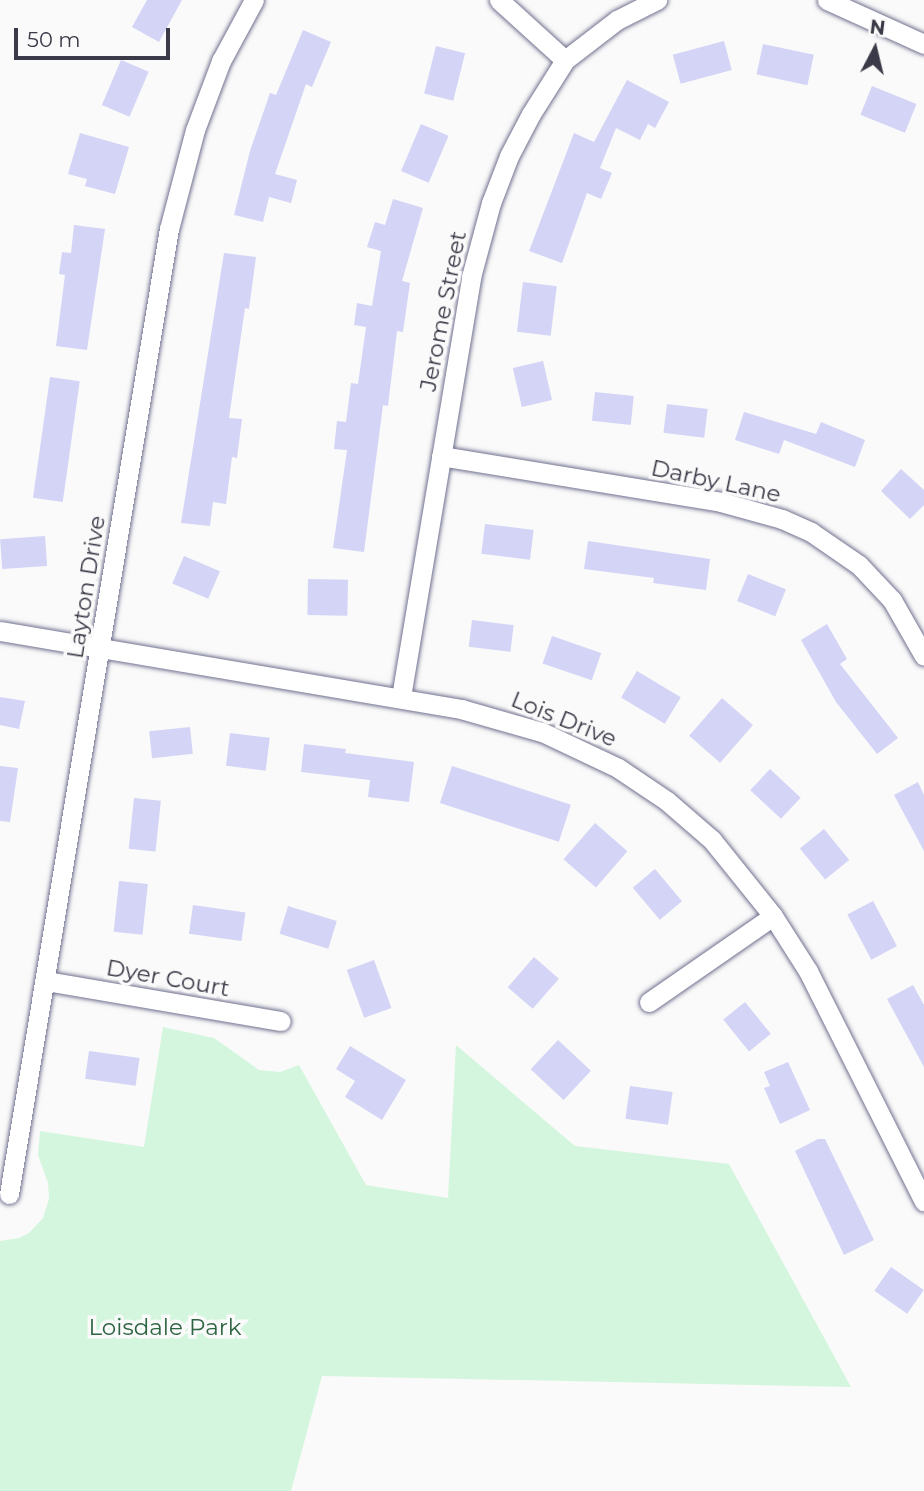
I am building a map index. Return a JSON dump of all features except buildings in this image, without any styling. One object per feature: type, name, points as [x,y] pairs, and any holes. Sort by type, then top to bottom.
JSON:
[{"type":"street","name":"Layton Drive","points":[[9,1194],[170,229],[195,130],[221,61],[254,0]]},
{"type":"street","points":[[499,0],[565,60]]},
{"type":"street","name":"Jerome Street","points":[[401,697],[471,277],[491,203],[526,124],[565,60],[617,20],[657,0]]},
{"type":"street","points":[[827,0],[924,44]]},
{"type":"street","name":"Darby Lane","points":[[440,456],[721,502],[782,519],[836,547],[859,565],[892,600],[924,656]]},
{"type":"street","name":"Lois Drive","points":[[0,631],[401,697],[508,720],[584,749],[618,768],[667,801],[712,840],[773,916],[808,971],[924,1202]]},
{"type":"street","points":[[649,1002],[773,916]]},
{"type":"street","name":"Dyer Court","points":[[46,981],[281,1021]]},
{"type":"green space","name":"Loisdale Park","points":[[163,1027],[214,1038],[259,1070],[280,1072],[299,1065],[366,1185],[448,1198],[456,1045],[575,1146],[729,1164],[851,1387],[322,1376],[291,1491],[0,1491],[0,1241],[19,1238],[29,1233],[43,1218],[49,1199],[48,1183],[38,1155],[40,1131],[144,1147]]}]
